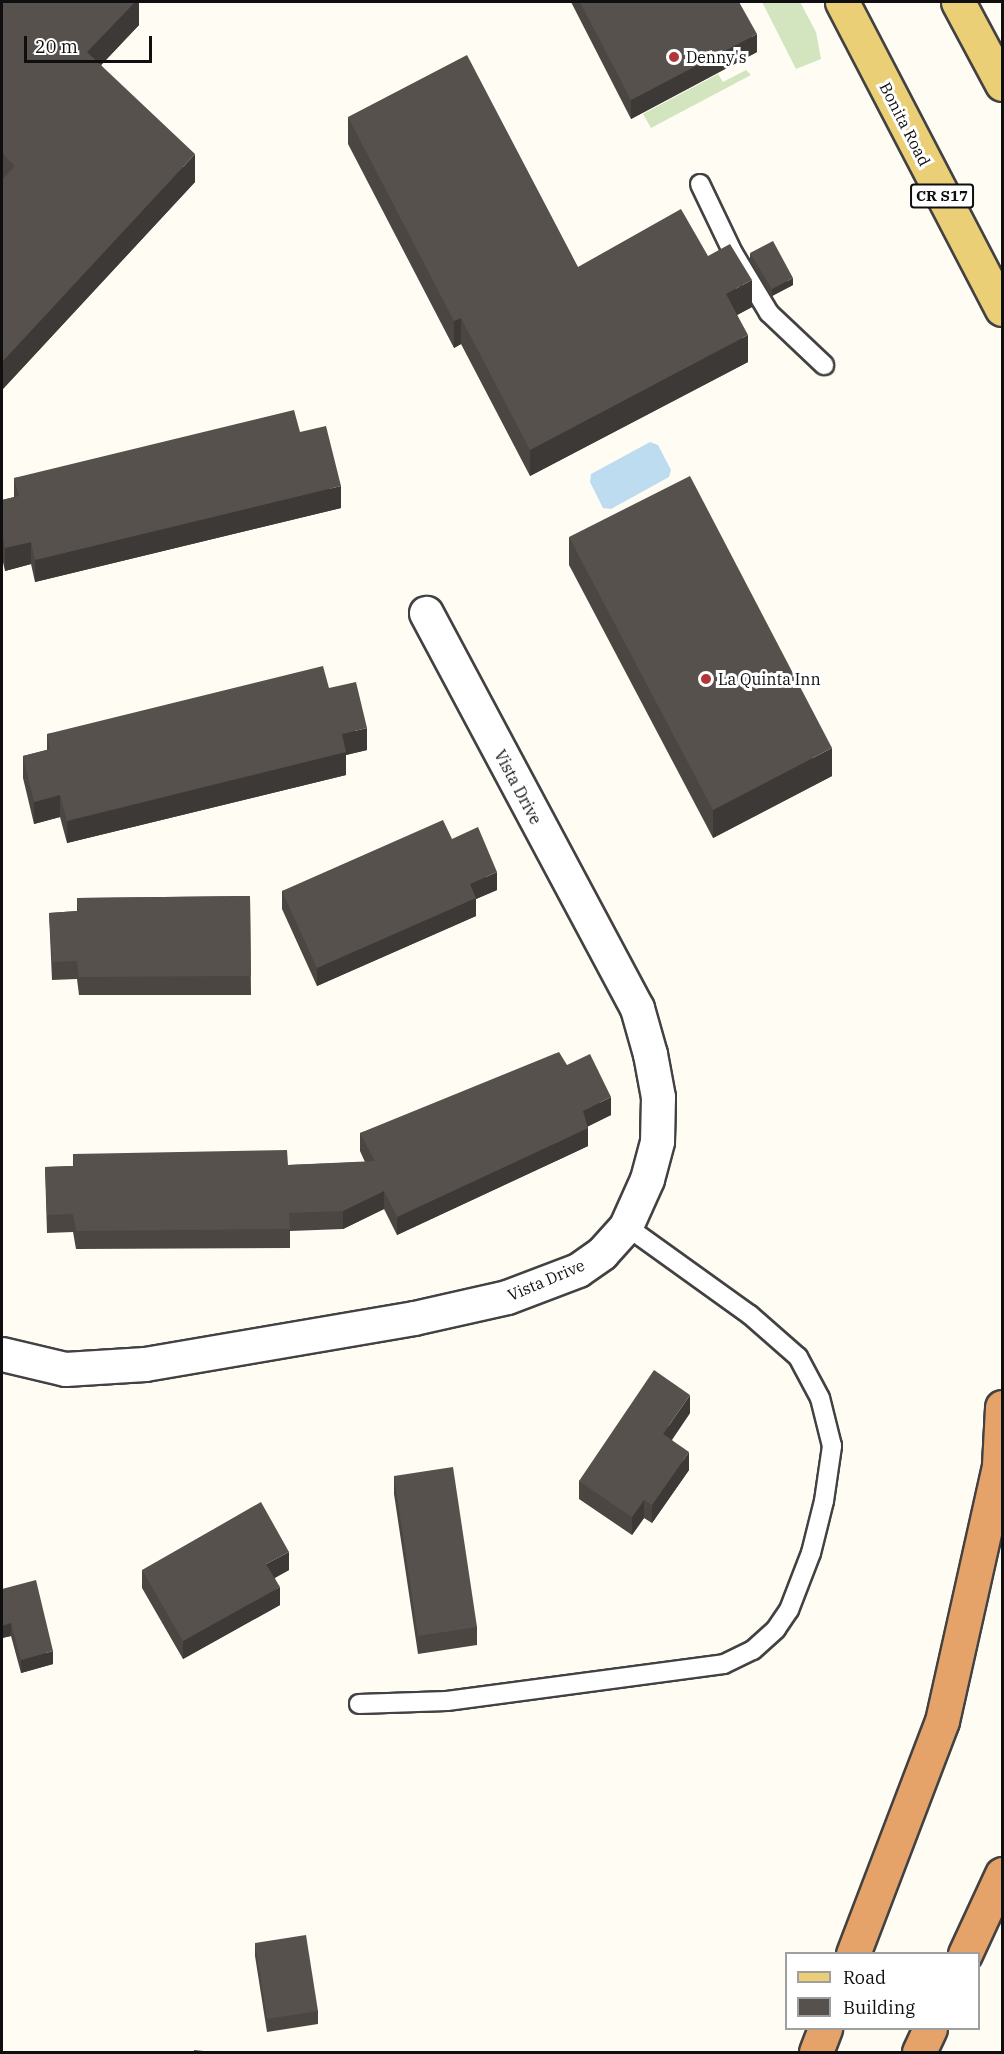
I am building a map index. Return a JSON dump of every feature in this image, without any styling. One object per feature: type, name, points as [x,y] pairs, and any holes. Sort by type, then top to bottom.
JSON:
[{"type":"highway","points":[[853,1952],[942,1721],[999,1465],[1002,1407]]},
{"type":"highway","points":[[965,1952],[1002,1874]]},
{"type":"highway","points":[[816,2052],[824,2030]]},
{"type":"highway","points":[[919,2052],[929,2030]]},
{"type":"main road","name":"Bonita Road","points":[[842,2],[1002,309]]},
{"type":"main road","points":[[958,2],[1002,84]]},
{"type":"street","name":"Vista Drive","points":[[2,1354],[65,1369],[145,1364],[414,1318],[507,1297],[578,1270],[602,1253],[626,1227],[647,1179],[657,1140],[658,1097],[650,1054],[637,1008],[426,613]]},
{"type":"lane","points":[[700,184],[733,253],[769,313],[824,365]]},
{"type":"lane","points":[[359,1704],[447,1701],[724,1664],[753,1650],[776,1629],[789,1610],[811,1553],[826,1490],[832,1446],[820,1398],[798,1357],[750,1315],[626,1227]]},
{"type":"green space","points":[[762,2],[800,2],[816,32],[821,59],[796,69]]},
{"type":"green space","points":[[746,70],[751,75],[651,128],[643,114],[718,74],[723,82]]},
{"type":"water","points":[[650,442],[658,445],[671,470],[669,477],[611,509],[603,508],[590,482],[591,474]]},
{"type":"building","points":[[2,2],[135,2],[87,52],[195,154],[2,362],[2,180],[15,166],[2,153]]},
{"type":"building","name":"Denny's","points":[[580,2],[739,2],[757,34],[631,100]]},
{"type":"building","points":[[467,55],[578,267],[681,209],[708,256],[730,244],[752,280],[726,294],[748,335],[530,450],[461,318],[454,321],[348,117]]},
{"type":"building","points":[[773,241],[793,278],[772,289],[750,253]]},
{"type":"building","points":[[294,410],[300,432],[326,426],[341,486],[35,560],[31,542],[5,548],[2,535],[2,500],[19,496],[14,478]]},
{"type":"building","name":"La Quinta Inn","points":[[690,476],[832,748],[713,810],[569,537]]},
{"type":"building","points":[[323,666],[329,688],[356,682],[367,728],[342,734],[346,752],[67,821],[60,795],[34,802],[23,756],[50,749],[47,734]]},
{"type":"building","points":[[443,820],[452,839],[478,827],[497,872],[470,884],[476,898],[317,968],[282,891]]},
{"type":"building","points":[[250,896],[251,976],[79,977],[77,961],[52,962],[49,913],[78,911],[77,898]]},
{"type":"building","points":[[559,1052],[567,1065],[590,1054],[611,1097],[583,1111],[588,1128],[397,1217],[384,1191],[343,1211],[289,1213],[290,1229],[76,1231],[73,1214],[47,1215],[45,1167],[74,1166],[73,1154],[287,1150],[288,1165],[375,1161],[360,1133]]},
{"type":"building","points":[[654,1370],[690,1395],[663,1434],[689,1452],[652,1505],[644,1500],[632,1517],[579,1481]]},
{"type":"building","points":[[453,1467],[477,1627],[418,1636],[394,1476]]},
{"type":"building","points":[[261,1502],[289,1552],[266,1564],[280,1587],[183,1641],[142,1570]]},
{"type":"building","points":[[36,1580],[53,1651],[21,1660],[11,1623],[2,1626],[2,1589]]},
{"type":"building","points":[[306,1935],[318,2011],[267,2019],[255,1943]]},
{"type":"place","name":"Denny's","points":[[674,57]]},
{"type":"place","name":"La Quinta Inn","points":[[706,679]]}]
